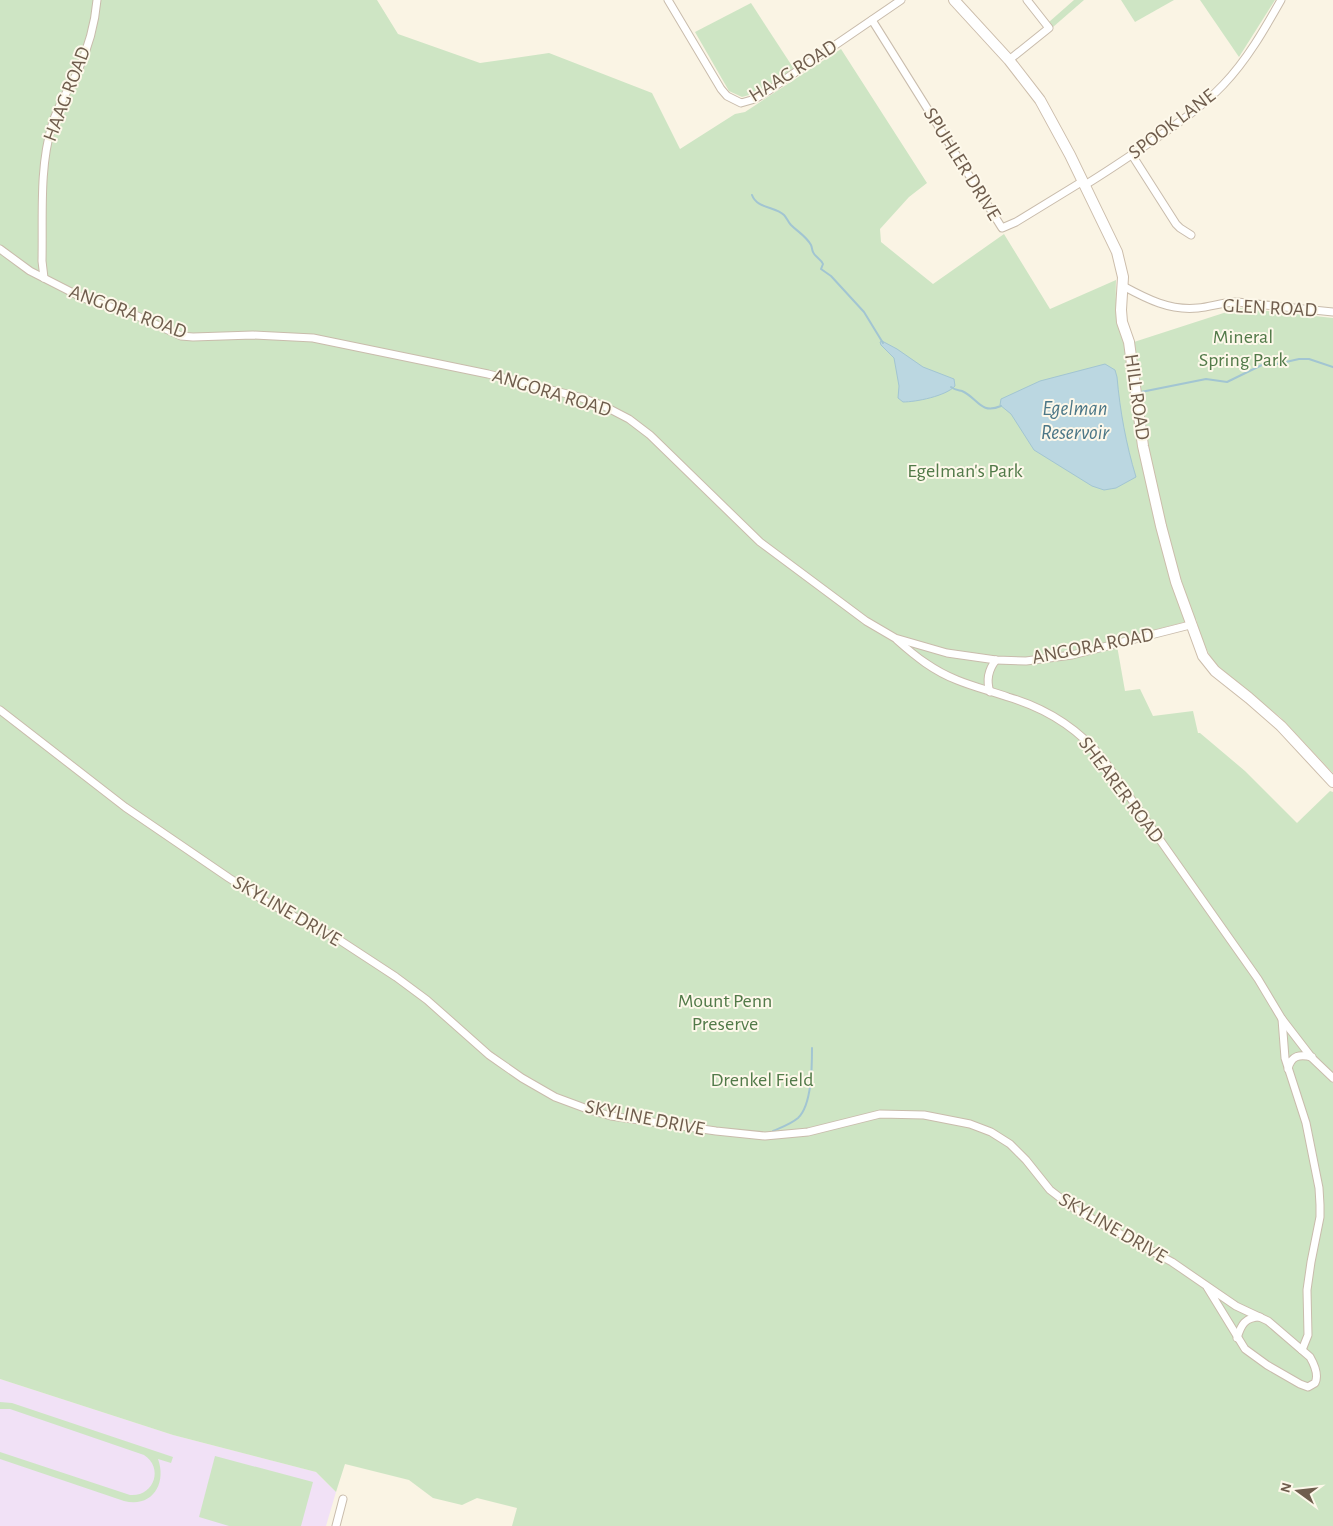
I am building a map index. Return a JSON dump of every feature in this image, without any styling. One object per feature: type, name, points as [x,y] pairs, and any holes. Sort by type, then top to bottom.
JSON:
[{"type":"street","name":"HAAG ROAD","points":[[44,278],[42,261],[45,155],[52,123],[78,71],[85,51],[94,20],[97,0]]},
{"type":"street","name":"HAAG ROAD","points":[[668,0],[721,89],[727,96],[741,102],[755,99],[762,95],[901,0]]},
{"type":"street","name":"HILL ROAD","points":[[954,0],[1009,60],[1049,115],[1117,252],[1123,277],[1122,322],[1129,342],[1143,446],[1176,582],[1190,626],[1203,656],[1211,666],[1280,726],[1333,782]]},
{"type":"street","points":[[1009,60],[1049,28],[1027,0]]},
{"type":"street","name":"SPOOK LANE","points":[[1084,183],[1132,155],[1195,111],[1224,84],[1257,41],[1281,0]]},
{"type":"street","name":"SPUHLER DRIVE","points":[[872,20],[1002,228],[1084,183]]},
{"type":"street","points":[[1132,155],[1176,224],[1191,235]]},
{"type":"street","name":"ANGORA ROAD","points":[[0,249],[30,271],[84,298],[133,314],[181,336],[253,335],[313,338],[488,374],[593,402],[621,414],[650,434],[760,542],[866,621],[895,638],[947,653],[996,660],[1026,661],[1056,658],[1190,626]]},
{"type":"street","name":"GLEN ROAD","points":[[1123,286],[1160,304],[1182,309],[1196,309],[1222,303],[1237,302],[1333,312]]},
{"type":"street","name":"SHEARER ROAD","points":[[895,638],[914,656],[927,665],[956,680],[1025,702],[1054,716],[1077,732],[1098,752],[1258,979],[1282,1019],[1312,1058],[1333,1078]]},
{"type":"street","points":[[990,692],[989,671],[996,660]]},
{"type":"street","name":"SKYLINE DRIVE","points":[[0,710],[125,807],[240,886],[341,941],[396,977],[427,1000],[490,1055],[522,1078],[555,1097],[611,1116],[747,1135],[790,1135],[880,1114],[924,1115],[970,1124],[991,1132],[1010,1144],[1050,1190],[1070,1206],[1172,1262],[1236,1306],[1273,1324],[1310,1357],[1317,1378],[1313,1386],[1308,1387],[1300,1384],[1266,1365],[1245,1349],[1207,1287]]},
{"type":"street","points":[[1282,1019],[1285,1058],[1306,1123],[1319,1188],[1320,1218],[1307,1290],[1308,1335],[1302,1350]]},
{"type":"street","points":[[1288,1071],[1289,1063],[1292,1059],[1298,1056],[1312,1058]]},
{"type":"street","points":[[1237,1338],[1244,1322],[1254,1317],[1263,1318]]},
{"type":"street","points":[[336,1526],[343,1499]]},
{"type":"shaded area","points":[[0,1379],[173,1435],[316,1472],[336,1492],[326,1526],[0,1526]]},
{"type":"green space","name":"Mount Penn Preserve","points":[[0,0],[377,0],[398,34],[480,63],[549,53],[652,93],[680,149],[735,114],[745,112],[841,49],[927,183],[909,197],[880,229],[881,242],[933,284],[1004,234],[1050,309],[1116,280],[1117,312],[1124,343],[1134,342],[1239,308],[1333,318],[1333,773],[1280,717],[1221,670],[1210,656],[1201,638],[1196,619],[1116,640],[1125,691],[1140,689],[1153,716],[1193,711],[1198,733],[1245,771],[1297,823],[1330,791],[1333,792],[1333,1526],[512,1526],[517,1508],[477,1498],[462,1505],[433,1498],[409,1480],[345,1464],[336,1492],[316,1472],[173,1435],[0,1379]]},
{"type":"green space","points":[[1074,0],[1084,0],[1053,27],[1049,22]]},
{"type":"green space","points":[[1121,0],[1174,0],[1135,22]]},
{"type":"green space","points":[[1200,0],[1275,0],[1239,57]]},
{"type":"green space","points":[[751,3],[794,69],[760,92],[742,97],[729,91],[695,32]]},
{"type":"green space","points":[[0,1402],[12,1403],[173,1457],[171,1463],[158,1459],[160,1468],[159,1485],[149,1497],[142,1501],[134,1502],[124,1501],[0,1459],[0,1452],[130,1495],[138,1494],[150,1487],[154,1481],[155,1474],[154,1467],[144,1455],[10,1409],[0,1409]]},
{"type":"green space","points":[[215,1456],[313,1482],[301,1526],[229,1526],[199,1517]]},
{"type":"water","points":[[882,341],[923,367],[954,379],[955,386],[945,393],[923,400],[903,402],[898,398],[899,386],[894,358],[881,345],[880,342]]},
{"type":"water","name":"Egelman Reservoir","points":[[1105,364],[1115,370],[1117,377],[1124,427],[1136,477],[1116,488],[1104,490],[1092,486],[1034,450],[1011,414],[1000,405],[1001,399],[1040,381]]},
{"type":"waterway","points":[[752,195],[758,203],[784,215],[791,225],[807,239],[814,254],[823,264],[821,269],[831,276],[864,312],[883,343]]},
{"type":"waterway","points":[[1141,392],[1206,379],[1227,382],[1268,362],[1277,364],[1299,359],[1309,359],[1333,367]]},
{"type":"waterway","points":[[951,387],[967,394],[984,407],[994,408],[1001,406]]},
{"type":"waterway","points":[[773,1131],[792,1122],[803,1112],[809,1095],[812,1048]]},
{"type":"park label","name":"Mineral Spring Park","points":[[1243,348]]},
{"type":"park label","name":"Egelman's Park","points":[[965,471]]},
{"type":"park label","name":"Drenkel Field","points":[[762,1080]]}]
